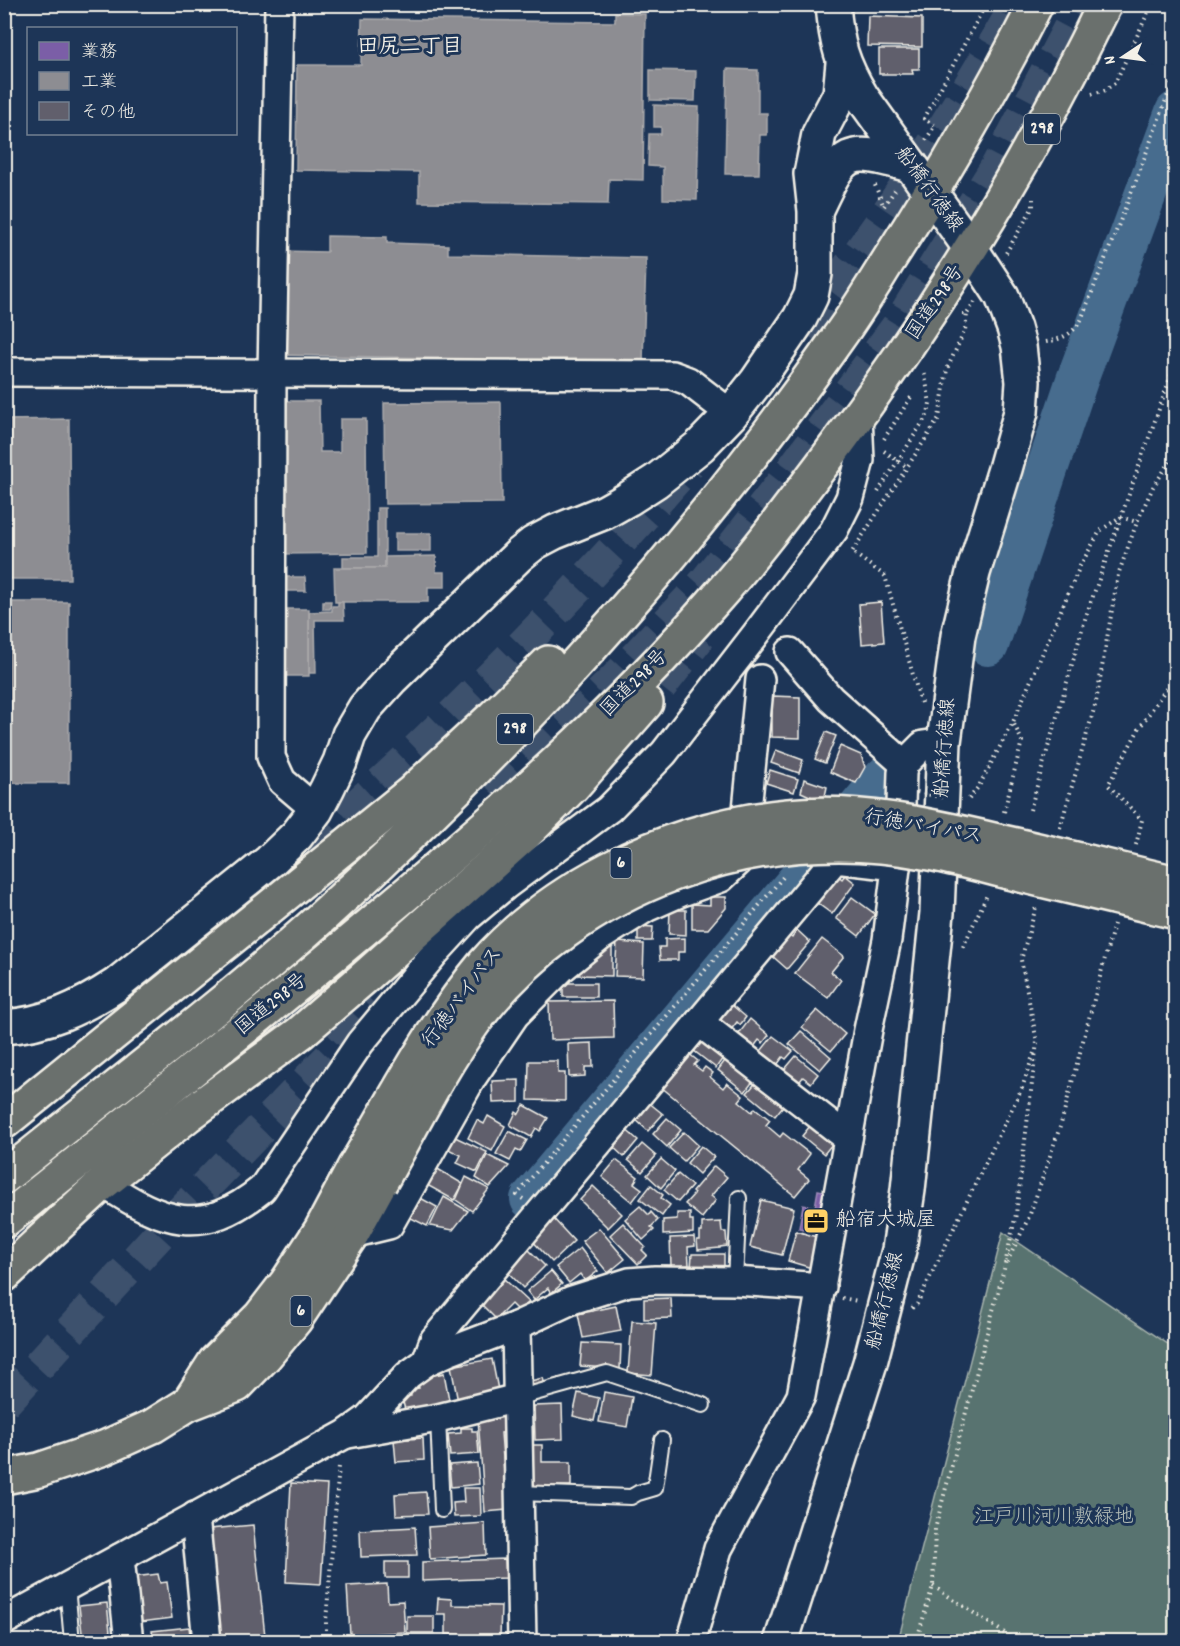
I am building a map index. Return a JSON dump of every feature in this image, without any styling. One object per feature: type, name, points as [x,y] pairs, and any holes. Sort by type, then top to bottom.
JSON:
[{"type":"main road","name":"船橋行徳線","points":[[781,1641],[870,1363],[902,1305],[899,1250],[908,1190],[937,913],[944,742],[958,636],[973,573],[1021,411],[1023,382],[1019,346],[1007,308],[971,249],[861,97],[843,63],[838,46],[833,4]]},
{"type":"main road","name":"国道298号","points":[[4,1177],[321,918],[429,816],[527,717],[675,553],[777,424],[841,334],[960,147],[1036,4]]},
{"type":"main road","name":"国道298号","points":[[5,1220],[330,959],[465,845],[615,706],[714,602],[770,534],[858,416],[971,249],[1048,119],[1105,4]]},
{"type":"main road","points":[[4,1027],[25,1026],[69,1012],[89,1002],[116,985],[270,861],[297,835],[316,810],[340,762],[349,735],[365,708],[391,679],[534,543],[605,512],[656,481],[700,447],[731,414],[757,381],[800,318],[811,296],[815,274],[816,211],[811,174],[819,134],[840,94],[843,63]]},
{"type":"main road","points":[[816,211],[832,174],[839,164],[849,157],[874,155],[910,166]]},
{"type":"main road","name":"298","points":[[10,1116],[412,792],[493,717],[607,600],[731,482]]},
{"type":"main road","name":"298","points":[[4,1275],[103,1183],[188,1116],[300,1033],[522,836],[573,786],[647,701],[670,663],[714,602]]},
{"type":"main road","name":"行徳バイパス","points":[[4,1477],[39,1470],[104,1448],[153,1426],[188,1404],[237,1385],[295,1320],[352,1234],[367,1175],[425,1047],[451,1007],[509,938],[568,892],[634,856],[690,835],[741,823],[789,816],[865,816],[937,827],[1176,883]]},
{"type":"main road","name":"行徳バイパス","points":[[188,1404],[215,1362],[260,1317],[287,1282],[321,1230],[367,1175],[475,1022],[504,986],[532,958],[568,929],[607,904],[647,883],[686,868],[728,857],[800,845],[870,846],[923,852],[1176,912]]},
{"type":"street","points":[[279,4],[272,374],[270,757],[282,781],[316,810]]},
{"type":"street","points":[[1016,43],[1026,4]]},
{"type":"street","points":[[4,372],[672,375],[688,381],[731,414]]},
{"type":"street","points":[[103,1183],[140,1207],[154,1213],[170,1218],[190,1220],[226,1213],[243,1205],[262,1189],[360,1042],[434,954],[477,909],[609,808],[664,753],[756,634],[834,530],[850,498],[860,460],[858,416]]},
{"type":"street","points":[[790,652],[831,699],[904,764]]},
{"type":"street","points":[[352,1234],[390,1225],[472,1078],[515,1015],[562,968],[600,937],[646,908],[721,878],[739,861],[744,840],[760,679]]},
{"type":"street","points":[[691,1641],[718,1549],[801,1396],[887,940],[900,836],[902,773],[904,764],[923,745],[944,742]]},
{"type":"street","points":[[744,840],[799,832],[847,832],[900,836]]},
{"type":"street","points":[[426,1362],[434,1340],[835,859],[896,866]]},
{"type":"street","points":[[699,1022],[848,1138]]},
{"type":"street","points":[[4,1621],[344,1436],[367,1419],[408,1375],[426,1362],[516,1326],[572,1300],[629,1282],[655,1280],[735,1281],[821,1291]]},
{"type":"street","points":[[516,1326],[522,1641]]},
{"type":"street","points":[[344,1436],[438,1418],[517,1398]]},
{"type":"street","points":[[195,1516],[207,1641]]},
{"type":"street","points":[[120,1558],[129,1641]]},
{"type":"lane","points":[[735,1281],[739,1198]]},
{"type":"lane","points":[[517,1398],[607,1373],[703,1405]]},
{"type":"lane","points":[[438,1418],[442,1510]]},
{"type":"lane","points":[[519,1493],[631,1497],[656,1488],[662,1440]]},
{"type":"lane","points":[[67,1586],[72,1641]]},
{"type":"path","points":[[872,180],[884,207],[935,125],[924,119],[986,4]]},
{"type":"path","points":[[1088,95],[1105,90],[1115,83],[1152,4]]},
{"type":"path","points":[[1039,343],[1064,337],[1075,330],[1081,320],[1176,73]]},
{"type":"path","points":[[1005,254],[1034,207],[1032,196]]},
{"type":"path","points":[[852,552],[939,418],[947,369],[965,330],[967,314]]},
{"type":"path","points":[[1030,810],[1086,616],[1176,361]]},
{"type":"path","points":[[873,500],[930,408],[923,367]]},
{"type":"path","points":[[908,468],[879,448],[913,394]]},
{"type":"path","points":[[1077,769],[1096,702],[1118,575],[1137,522],[1153,487],[1176,453]]},
{"type":"path","points":[[1120,517],[1137,522]]},
{"type":"path","points":[[942,822],[969,800],[979,786],[1013,722],[1080,566],[1100,531],[1120,517]]},
{"type":"path","points":[[843,545],[885,576],[921,705]]},
{"type":"path","points":[[1133,854],[1142,820],[1108,785],[1140,727],[1176,674]]},
{"type":"path","points":[[1004,812],[1022,741],[1013,722]]},
{"type":"path","points":[[530,1204],[517,1195],[788,870]]},
{"type":"path","points":[[1004,1269],[1029,1217],[1060,1124],[1115,922]]},
{"type":"path","points":[[821,1291],[902,1305],[1022,1088],[1037,1042],[1016,1214],[1004,1269],[935,1529],[933,1586],[916,1641]]},
{"type":"path","points":[[326,1641],[344,1436]]},
{"type":"path","points":[[933,1586],[1018,1641]]},
{"type":"green space","name":"江戸川河川敷緑地","points":[[1003,1232],[1175,1349],[1175,1641],[898,1641]]},
{"type":"building: 業務","points":[[818,1190],[833,1193],[825,1233],[799,1228],[803,1205],[815,1207]]},
{"type":"building: 工業","points":[[615,13],[645,14],[643,180],[609,179],[608,204],[419,202],[419,172],[296,170],[297,65],[361,65],[362,19],[615,22]]},
{"type":"building: 工業","points":[[727,69],[758,70],[758,113],[767,113],[767,135],[760,135],[759,174],[725,174]]},
{"type":"building: 工業","points":[[650,70],[696,71],[695,101],[650,100]]},
{"type":"building: 工業","points":[[654,105],[699,107],[697,200],[663,199],[663,167],[648,166],[649,134],[661,134],[661,127],[654,127]]},
{"type":"building: 工業","points":[[327,236],[387,237],[387,243],[448,245],[448,254],[646,258],[643,362],[279,355],[281,251],[327,252]]},
{"type":"building: 工業","points":[[280,401],[319,401],[320,452],[340,452],[340,419],[366,419],[367,553],[281,554]]},
{"type":"building: 工業","points":[[501,402],[502,503],[385,504],[384,403]]},
{"type":"building: 工業","points":[[69,419],[70,579],[4,579],[4,420]]},
{"type":"building: 工業","points":[[377,508],[385,508],[385,568],[343,568],[343,557],[377,557]]},
{"type":"building: 工業","points":[[395,533],[431,533],[431,551],[395,551]]},
{"type":"building: 工業","points":[[436,556],[436,572],[445,572],[445,587],[428,587],[428,602],[335,602],[334,568],[385,568],[385,557]]},
{"type":"building: 工業","points":[[281,577],[305,577],[306,591],[281,591]]},
{"type":"building: 工業","points":[[323,601],[331,601],[330,609],[323,609]]},
{"type":"building: 工業","points":[[8,602],[69,602],[69,783],[8,783]]},
{"type":"building: 工業","points":[[338,602],[343,602],[344,620],[315,620],[316,673],[309,673],[309,612],[332,611],[332,606],[338,606]]},
{"type":"building: 工業","points":[[279,609],[309,609],[309,676],[280,676]]},
{"type":"building: その他","points":[[868,16],[922,18],[922,47],[867,46]]},
{"type":"building: その他","points":[[879,49],[919,49],[919,69],[912,69],[913,74],[879,74]]},
{"type":"building: その他","points":[[881,602],[884,642],[862,644],[859,604]]},
{"type":"building: その他","points":[[772,696],[800,697],[800,738],[772,737]]},
{"type":"building: その他","points":[[826,732],[836,736],[825,763],[815,759]]},
{"type":"building: その他","points":[[840,746],[861,755],[865,767],[856,783],[830,772]]},
{"type":"building: その他","points":[[776,750],[803,760],[799,773],[771,763]]},
{"type":"building: その他","points":[[770,770],[798,779],[794,792],[766,783]]},
{"type":"building: その他","points":[[804,779],[827,787],[825,796],[812,797],[801,792]]},
{"type":"building: その他","points":[[834,872],[842,879],[845,875],[855,883],[832,914],[813,900]]},
{"type":"building: その他","points":[[710,897],[726,897],[726,908],[708,929],[692,929],[692,904],[710,905]]},
{"type":"building: その他","points":[[852,897],[875,914],[859,936],[836,918]]},
{"type":"building: その他","points":[[670,910],[686,910],[686,935],[669,934]]},
{"type":"building: その他","points":[[638,926],[653,927],[652,941],[638,941]]},
{"type":"building: その他","points":[[797,930],[810,942],[787,969],[770,954],[787,934],[792,938]]},
{"type":"building: その他","points":[[685,938],[685,952],[678,952],[678,960],[660,960],[659,947],[665,947],[665,939]]},
{"type":"building: その他","points":[[822,939],[844,956],[831,972],[841,980],[828,998],[795,973]]},
{"type":"building: その他","points":[[617,942],[644,944],[643,977],[615,976]]},
{"type":"building: その他","points":[[603,947],[612,948],[612,976],[577,975],[577,966]]},
{"type":"building: その他","points":[[563,983],[596,983],[596,997],[563,997]]},
{"type":"building: その他","points":[[613,1001],[614,1038],[550,1040],[549,1002]]},
{"type":"building: その他","points":[[727,1001],[746,1017],[740,1025],[737,1022],[727,1035],[711,1022]]},
{"type":"building: その他","points":[[817,1010],[845,1034],[831,1051],[802,1027]]},
{"type":"building: その他","points":[[750,1019],[769,1035],[763,1043],[759,1040],[750,1052],[734,1040]]},
{"type":"building: その他","points":[[801,1031],[831,1057],[820,1070],[789,1044]]},
{"type":"building: その他","points":[[700,1032],[727,1052],[716,1068],[689,1047]]},
{"type":"building: その他","points":[[773,1036],[793,1051],[786,1059],[783,1057],[774,1069],[757,1056]]},
{"type":"building: その他","points":[[592,1043],[593,1067],[585,1067],[585,1076],[569,1077],[568,1044]]},
{"type":"building: その他","points":[[688,1053],[698,1061],[694,1065],[702,1071],[705,1067],[713,1073],[710,1077],[723,1088],[727,1083],[743,1096],[739,1101],[752,1112],[755,1108],[770,1120],[766,1125],[780,1137],[783,1133],[810,1154],[798,1170],[809,1179],[795,1196],[661,1087]]},
{"type":"building: その他","points":[[730,1054],[757,1076],[745,1092],[718,1070]]},
{"type":"building: その他","points":[[796,1056],[818,1074],[811,1083],[803,1077],[795,1088],[780,1075]]},
{"type":"building: その他","points":[[529,1061],[558,1061],[558,1073],[565,1073],[565,1101],[528,1100]]},
{"type":"building: その他","points":[[759,1079],[787,1101],[775,1116],[747,1093]]},
{"type":"building: その他","points":[[519,1080],[519,1102],[493,1103],[492,1081]]},
{"type":"building: その他","points":[[648,1102],[663,1114],[648,1131],[634,1118]]},
{"type":"building: その他","points":[[524,1105],[548,1118],[540,1131],[536,1128],[531,1137],[510,1125],[516,1112],[519,1114]]},
{"type":"building: その他","points":[[488,1116],[505,1126],[492,1151],[468,1138],[477,1120],[484,1124]]},
{"type":"building: その他","points":[[667,1118],[681,1130],[667,1147],[653,1134]]},
{"type":"building: その他","points":[[814,1121],[837,1138],[824,1154],[802,1136]]},
{"type":"building: その他","points":[[624,1128],[638,1140],[624,1157],[610,1144]]},
{"type":"building: その他","points":[[509,1131],[527,1140],[520,1152],[516,1150],[510,1161],[496,1154]]},
{"type":"building: その他","points":[[684,1132],[698,1145],[684,1161],[669,1148]]},
{"type":"building: その他","points":[[453,1136],[487,1152],[477,1172],[457,1163],[461,1155],[446,1148]]},
{"type":"building: その他","points":[[642,1144],[656,1156],[642,1172],[628,1160]]},
{"type":"building: その他","points":[[701,1146],[714,1157],[699,1174],[687,1163]]},
{"type":"building: その他","points":[[487,1155],[509,1166],[490,1187],[476,1178]]},
{"type":"building: その他","points":[[661,1159],[675,1171],[661,1188],[647,1175]]},
{"type":"building: その他","points":[[616,1160],[638,1177],[634,1183],[642,1189],[632,1202],[602,1177]]},
{"type":"building: その他","points":[[714,1166],[727,1177],[711,1196],[716,1200],[702,1218],[685,1204]]},
{"type":"building: その他","points":[[436,1168],[463,1184],[454,1200],[427,1185]]},
{"type":"building: その他","points":[[678,1174],[692,1186],[678,1202],[664,1190]]},
{"type":"building: その他","points":[[466,1177],[489,1189],[472,1211],[456,1200]]},
{"type":"building: その他","points":[[651,1185],[663,1195],[661,1198],[670,1205],[662,1216],[640,1199]]},
{"type":"building: その他","points":[[593,1186],[622,1214],[608,1228],[580,1200]]},
{"type":"building: その他","points":[[415,1195],[437,1207],[427,1226],[405,1215]]},
{"type":"building: その他","points":[[444,1197],[468,1211],[453,1230],[430,1226]]},
{"type":"building: その他","points":[[761,1200],[794,1208],[782,1255],[750,1247]]},
{"type":"building: その他","points":[[640,1206],[649,1215],[651,1212],[658,1220],[651,1227],[654,1230],[643,1240],[625,1219]]},
{"type":"building: その他","points":[[677,1213],[690,1213],[690,1220],[693,1220],[693,1233],[663,1235],[663,1220],[677,1219]]},
{"type":"building: その他","points":[[551,1216],[574,1241],[552,1262],[529,1237]]},
{"type":"building: その他","points":[[721,1222],[722,1232],[726,1232],[727,1246],[698,1250],[697,1240],[700,1240],[702,1223]]},
{"type":"building: その他","points":[[623,1223],[645,1247],[642,1250],[647,1255],[638,1264],[610,1235]]},
{"type":"building: その他","points":[[599,1228],[625,1259],[608,1273],[582,1241]]},
{"type":"building: その他","points":[[796,1231],[820,1238],[812,1268],[788,1261]]},
{"type":"building: その他","points":[[694,1237],[695,1246],[688,1247],[689,1265],[671,1266],[670,1238]]},
{"type":"building: その他","points":[[525,1246],[545,1266],[523,1288],[503,1267]]},
{"type":"building: その他","points":[[580,1248],[598,1271],[585,1281],[580,1274],[569,1283],[556,1267]]},
{"type":"building: その他","points":[[692,1254],[724,1254],[724,1268],[691,1268]]},
{"type":"building: その他","points":[[551,1271],[562,1284],[551,1293],[548,1288],[534,1300],[527,1291]]},
{"type":"building: その他","points":[[503,1278],[529,1302],[519,1312],[511,1304],[496,1319],[479,1302]]},
{"type":"building: その他","points":[[671,1298],[672,1318],[644,1319],[644,1299]]},
{"type":"building: その他","points":[[616,1306],[621,1331],[583,1338],[578,1314]]},
{"type":"building: その他","points":[[632,1321],[656,1323],[652,1375],[628,1373]]},
{"type":"building: その他","points":[[582,1343],[621,1345],[620,1369],[580,1366]]},
{"type":"building: その他","points":[[492,1359],[499,1395],[458,1402],[451,1366]]},
{"type":"building: その他","points":[[444,1373],[450,1405],[406,1414],[402,1398],[411,1396],[410,1389],[419,1388],[417,1379]]},
{"type":"building: その他","points":[[543,1378],[546,1389],[524,1394],[522,1383]]},
{"type":"building: その他","points":[[604,1392],[632,1397],[627,1427],[599,1422]]},
{"type":"building: その他","points":[[578,1393],[599,1398],[594,1421],[573,1416]]},
{"type":"building: その他","points":[[562,1405],[563,1439],[535,1440],[534,1406]]},
{"type":"building: その他","points":[[506,1416],[508,1432],[501,1433],[507,1510],[485,1512],[478,1419]]},
{"type":"building: その他","points":[[461,1428],[472,1428],[472,1431],[477,1431],[479,1454],[450,1456],[448,1434],[461,1433]]},
{"type":"building: その他","points":[[423,1438],[424,1460],[396,1462],[394,1440]]},
{"type":"building: その他","points":[[523,1445],[542,1445],[542,1462],[571,1462],[571,1486],[524,1486]]},
{"type":"building: その他","points":[[477,1463],[479,1484],[451,1487],[449,1465]]},
{"type":"building: その他","points":[[291,1483],[327,1485],[321,1584],[286,1582]]},
{"type":"building: その他","points":[[463,1488],[480,1488],[481,1516],[454,1517],[453,1503],[464,1502]]},
{"type":"building: その他","points":[[426,1492],[428,1514],[396,1515],[395,1494]]},
{"type":"building: その他","points":[[485,1523],[486,1555],[430,1559],[428,1527]]},
{"type":"building: その他","points":[[253,1525],[265,1636],[221,1641],[209,1529]]},
{"type":"building: その他","points":[[415,1527],[417,1555],[361,1557],[360,1530]]},
{"type":"building: その他","points":[[505,1559],[506,1578],[422,1581],[422,1562]]},
{"type":"building: その他","points":[[385,1562],[408,1562],[408,1578],[385,1578]]},
{"type":"building: その他","points":[[158,1574],[160,1583],[167,1582],[172,1618],[141,1622],[134,1577]]},
{"type":"building: その他","points":[[387,1584],[388,1602],[403,1601],[405,1632],[350,1635],[347,1586]]},
{"type":"building: その他","points":[[438,1598],[452,1599],[452,1605],[501,1606],[500,1636],[446,1634],[446,1614],[437,1614]]},
{"type":"building: その他","points":[[107,1603],[111,1642],[83,1642],[79,1606]]},
{"type":"building: その他","points":[[407,1616],[434,1616],[434,1633],[407,1633]]},
{"type":"building: その他","points":[[189,1627],[191,1642],[154,1642],[152,1631]]},
{"type":"waterway","points":[[988,645],[1077,380],[1176,112]]},
{"type":"waterway","points":[[531,1199],[885,777]]},
{"type":"tunnel","points":[[801,330],[860,252],[915,172],[968,89],[1017,4]]},
{"type":"tunnel","points":[[495,796],[617,677],[706,581],[786,478],[897,327],[996,168],[1082,4]]},
{"type":"tunnel","points":[[160,977],[332,827],[432,735],[564,602],[689,464]]},
{"type":"tunnel","points":[[630,725],[700,636]]},
{"type":"tunnel","points":[[4,1403],[167,1226],[378,1007]]},
{"type":"place","name":"船宿大城屋","points":[[816,1221]]},
{"type":"district","name":"田尻二丁目","points":[[410,48]]}]
